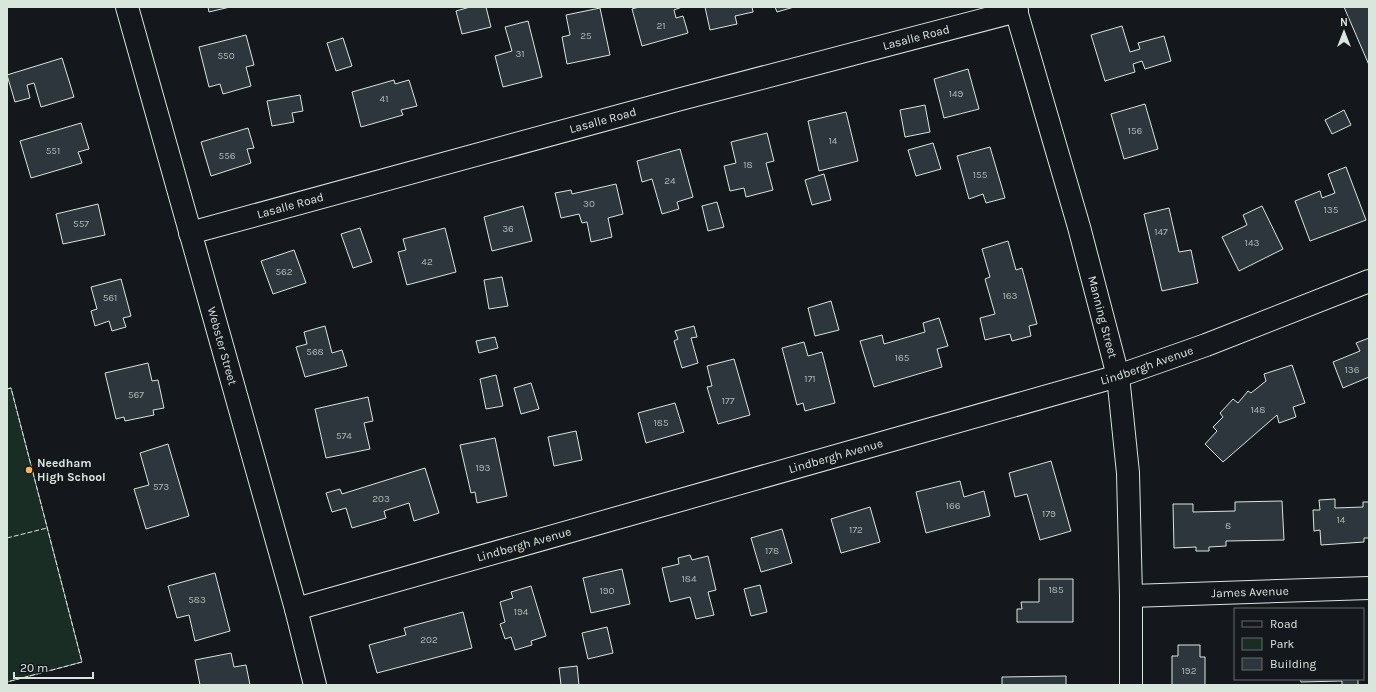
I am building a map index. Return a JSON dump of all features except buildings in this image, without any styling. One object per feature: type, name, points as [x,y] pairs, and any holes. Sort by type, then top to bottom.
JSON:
[{"type":"street","name":"Webster Street","points":[[127,7],[296,609],[315,685]]},
{"type":"street","name":"Lasalle Road","points":[[190,233],[1016,9]]},
{"type":"street","name":"Manning Street","points":[[1016,9],[1079,227],[1118,376],[1128,473],[1131,596],[1131,685]]},
{"type":"street","name":"Lindbergh Avenue","points":[[296,609],[1118,376],[1206,345],[1369,281]]},
{"type":"street","name":"James Avenue","points":[[1131,596],[1369,588]]},
{"type":"green space","points":[[11,388],[82,662],[7,682],[7,389]]},
{"type":"fence","points":[[7,389],[11,388],[82,662],[7,682]]},
{"type":"fence","points":[[7,538],[47,528]]},
{"type":"place","name":"Needham High School","points":[[29,470]]}]
